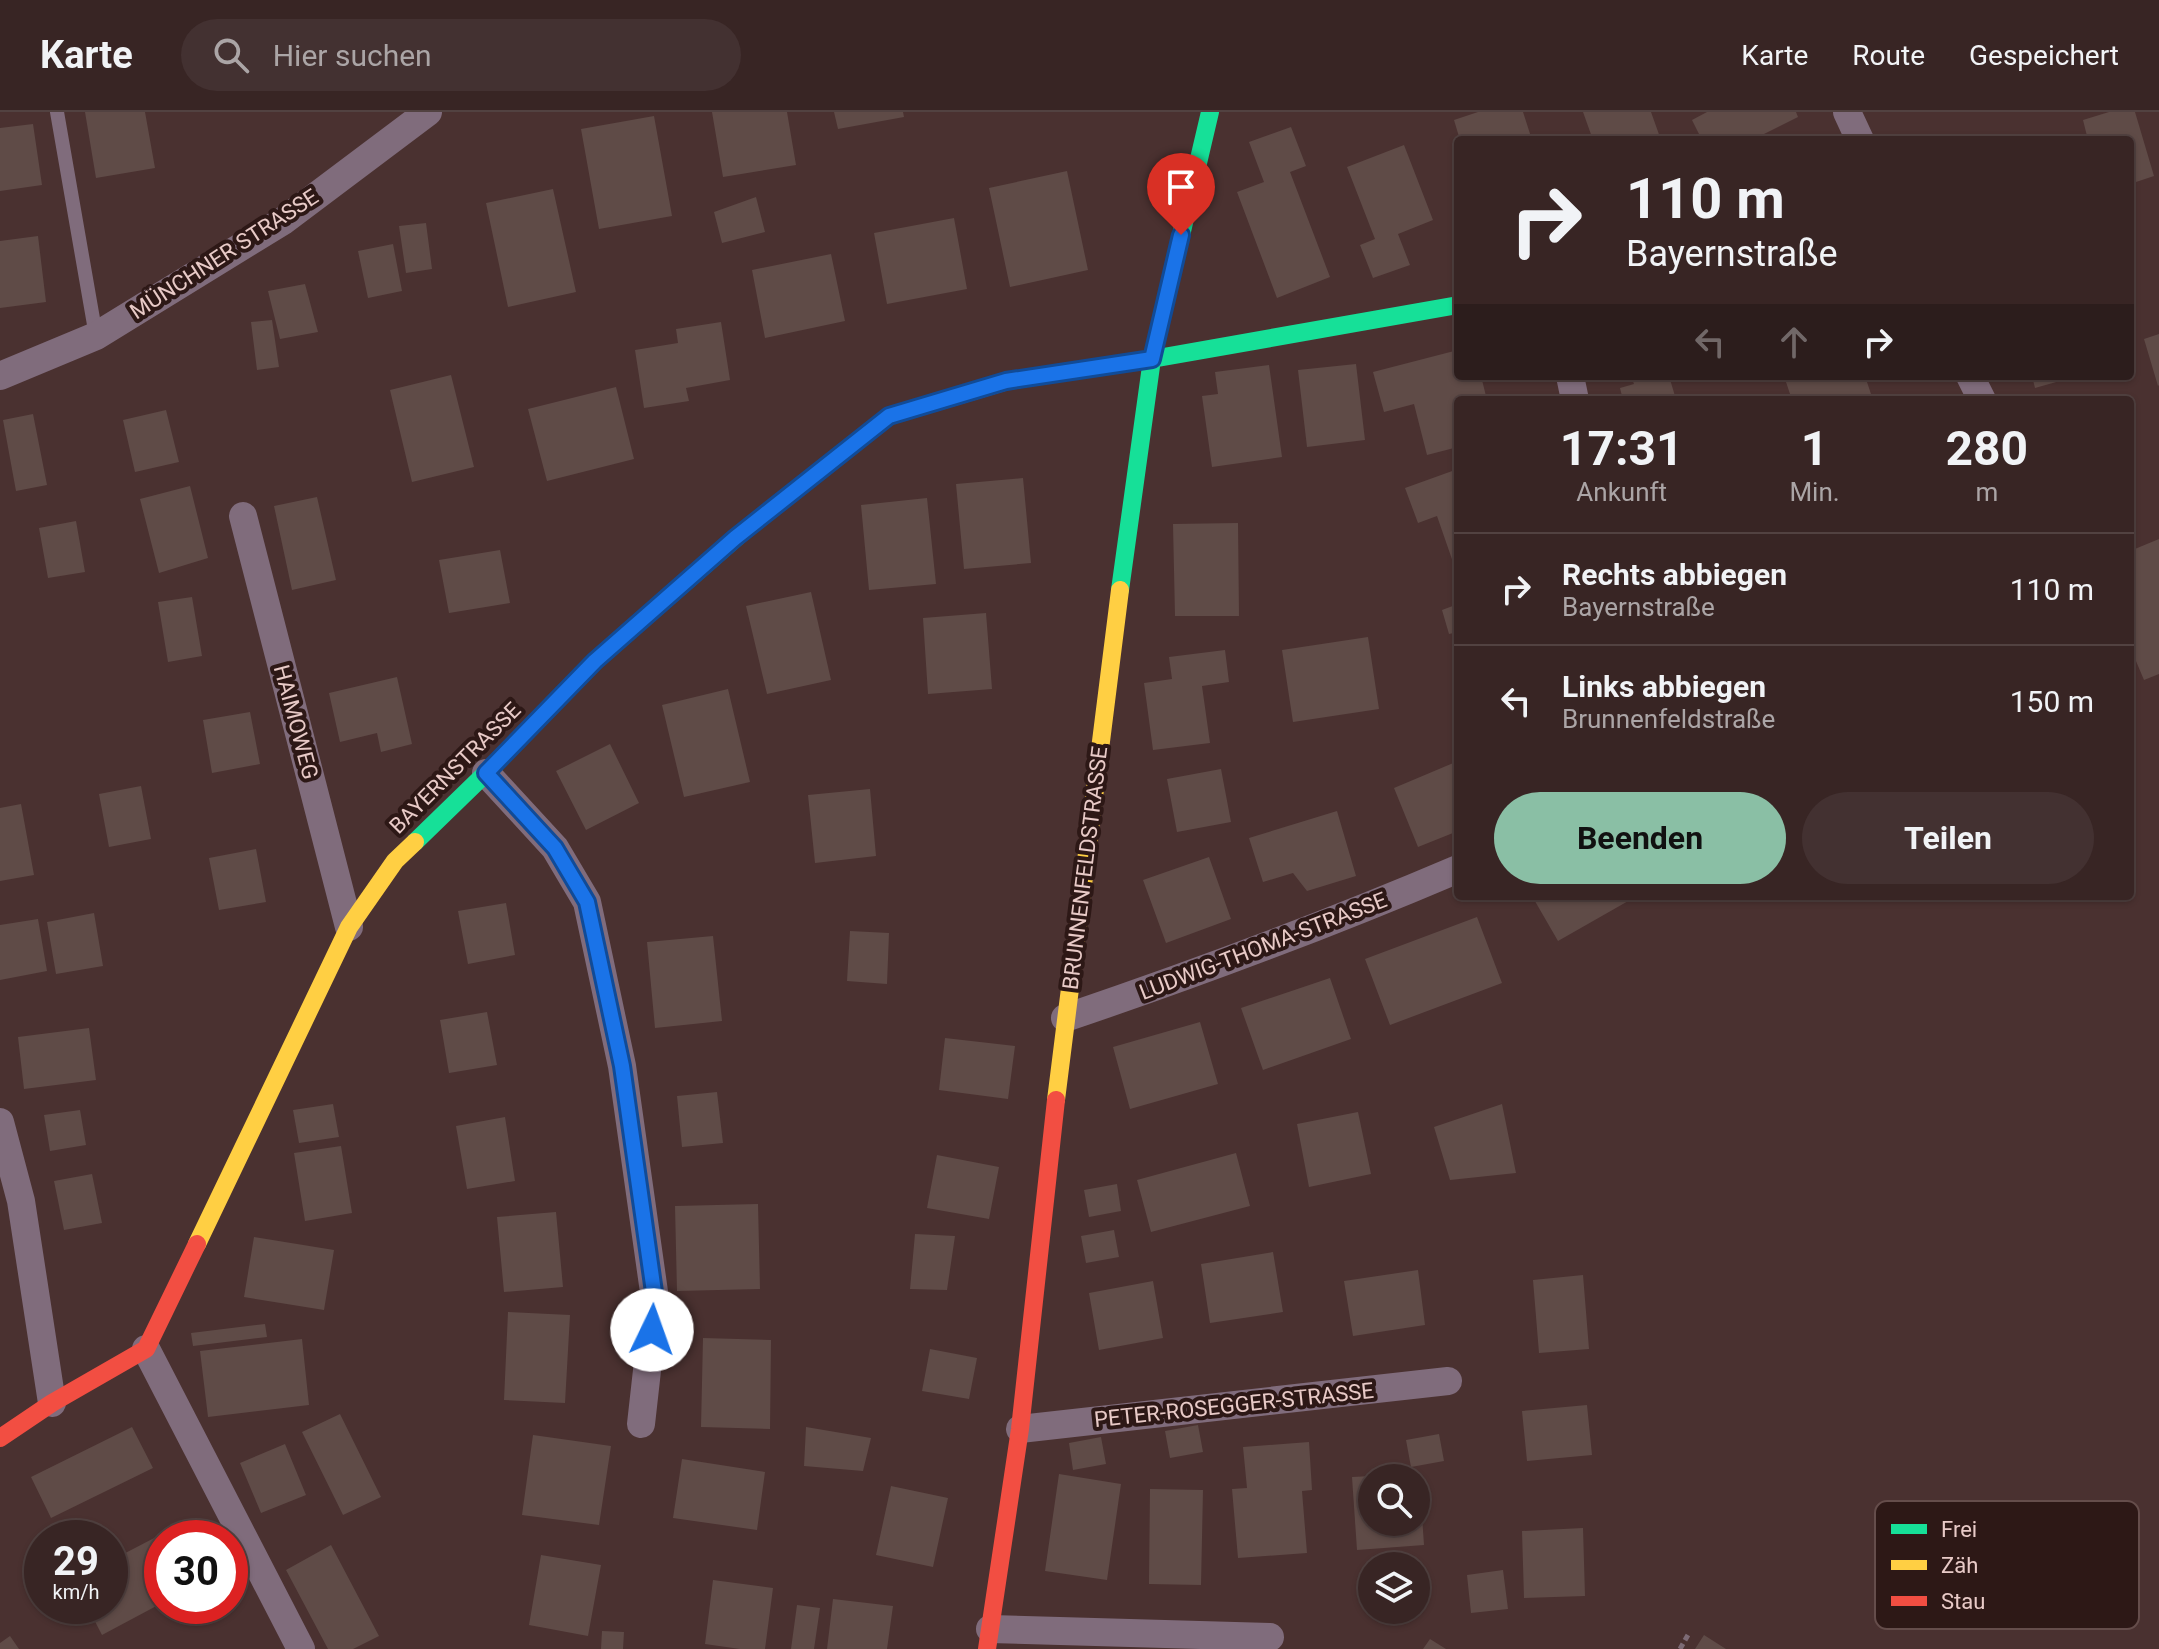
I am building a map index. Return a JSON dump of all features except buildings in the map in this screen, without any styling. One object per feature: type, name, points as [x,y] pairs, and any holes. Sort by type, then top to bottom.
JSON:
[{"type":"street","name":"MÜNCHNER STRASSE","points":[[0,376],[96,336],[283,221],[428,112]]},
{"type":"street","name":"BRUNNENFELDSTRASSE","points":[[1210,112],[1152,359],[1065,1018],[1020,1429],[989,1639],[1270,1637]]},
{"type":"street","points":[[1847,112],[1858,136]]},
{"type":"street","name":"BAYERNSTRASSE","points":[[146,1349],[349,927],[395,861],[595,661],[735,538],[889,416],[1006,381],[1152,359],[1454,306]]},
{"type":"street","name":"HAIMOWEG","points":[[243,516],[349,927]]},
{"type":"street","points":[[486,773],[555,848],[587,902],[622,1066],[655,1299],[641,1424]]},
{"type":"street","name":"LUDWIG-THOMA-STRASSE","points":[[1065,1018],[1191,975],[1454,871]]},
{"type":"street","points":[[0,1122],[21,1201],[52,1403]]},
{"type":"street","points":[[0,1438],[52,1403],[146,1349],[301,1649]]},
{"type":"street","name":"PETER-ROSEGGER-STRASSE","points":[[1020,1429],[1448,1381]]},
{"type":"lane","points":[[57,112],[96,336]]},
{"type":"path","points":[[1680,1649],[1688,1635]]},
{"type":"traffic: fast","points":[[1120,590],[1152,359],[1210,112]]},
{"type":"traffic: fast","points":[[1007,381],[1454,306]]},
{"type":"traffic: fast","points":[[415,842],[595,661],[744,531]]},
{"type":"traffic: slow","points":[[1056,1100],[1120,590]]},
{"type":"traffic: slow","points":[[197,1244],[349,927],[395,861],[415,842]]},
{"type":"traffic: jam","points":[[744,531],[889,416],[1007,381]]},
{"type":"traffic: jam","points":[[987,1649],[1020,1429],[1056,1100]]},
{"type":"traffic: jam","points":[[0,1438],[52,1403],[146,1349],[197,1244]]},
{"type":"route","points":[[652,1330],[655,1299],[622,1066],[587,902],[555,848],[486,773],[595,661],[735,538],[889,416],[1006,381],[1152,359],[1181,235]]}]
